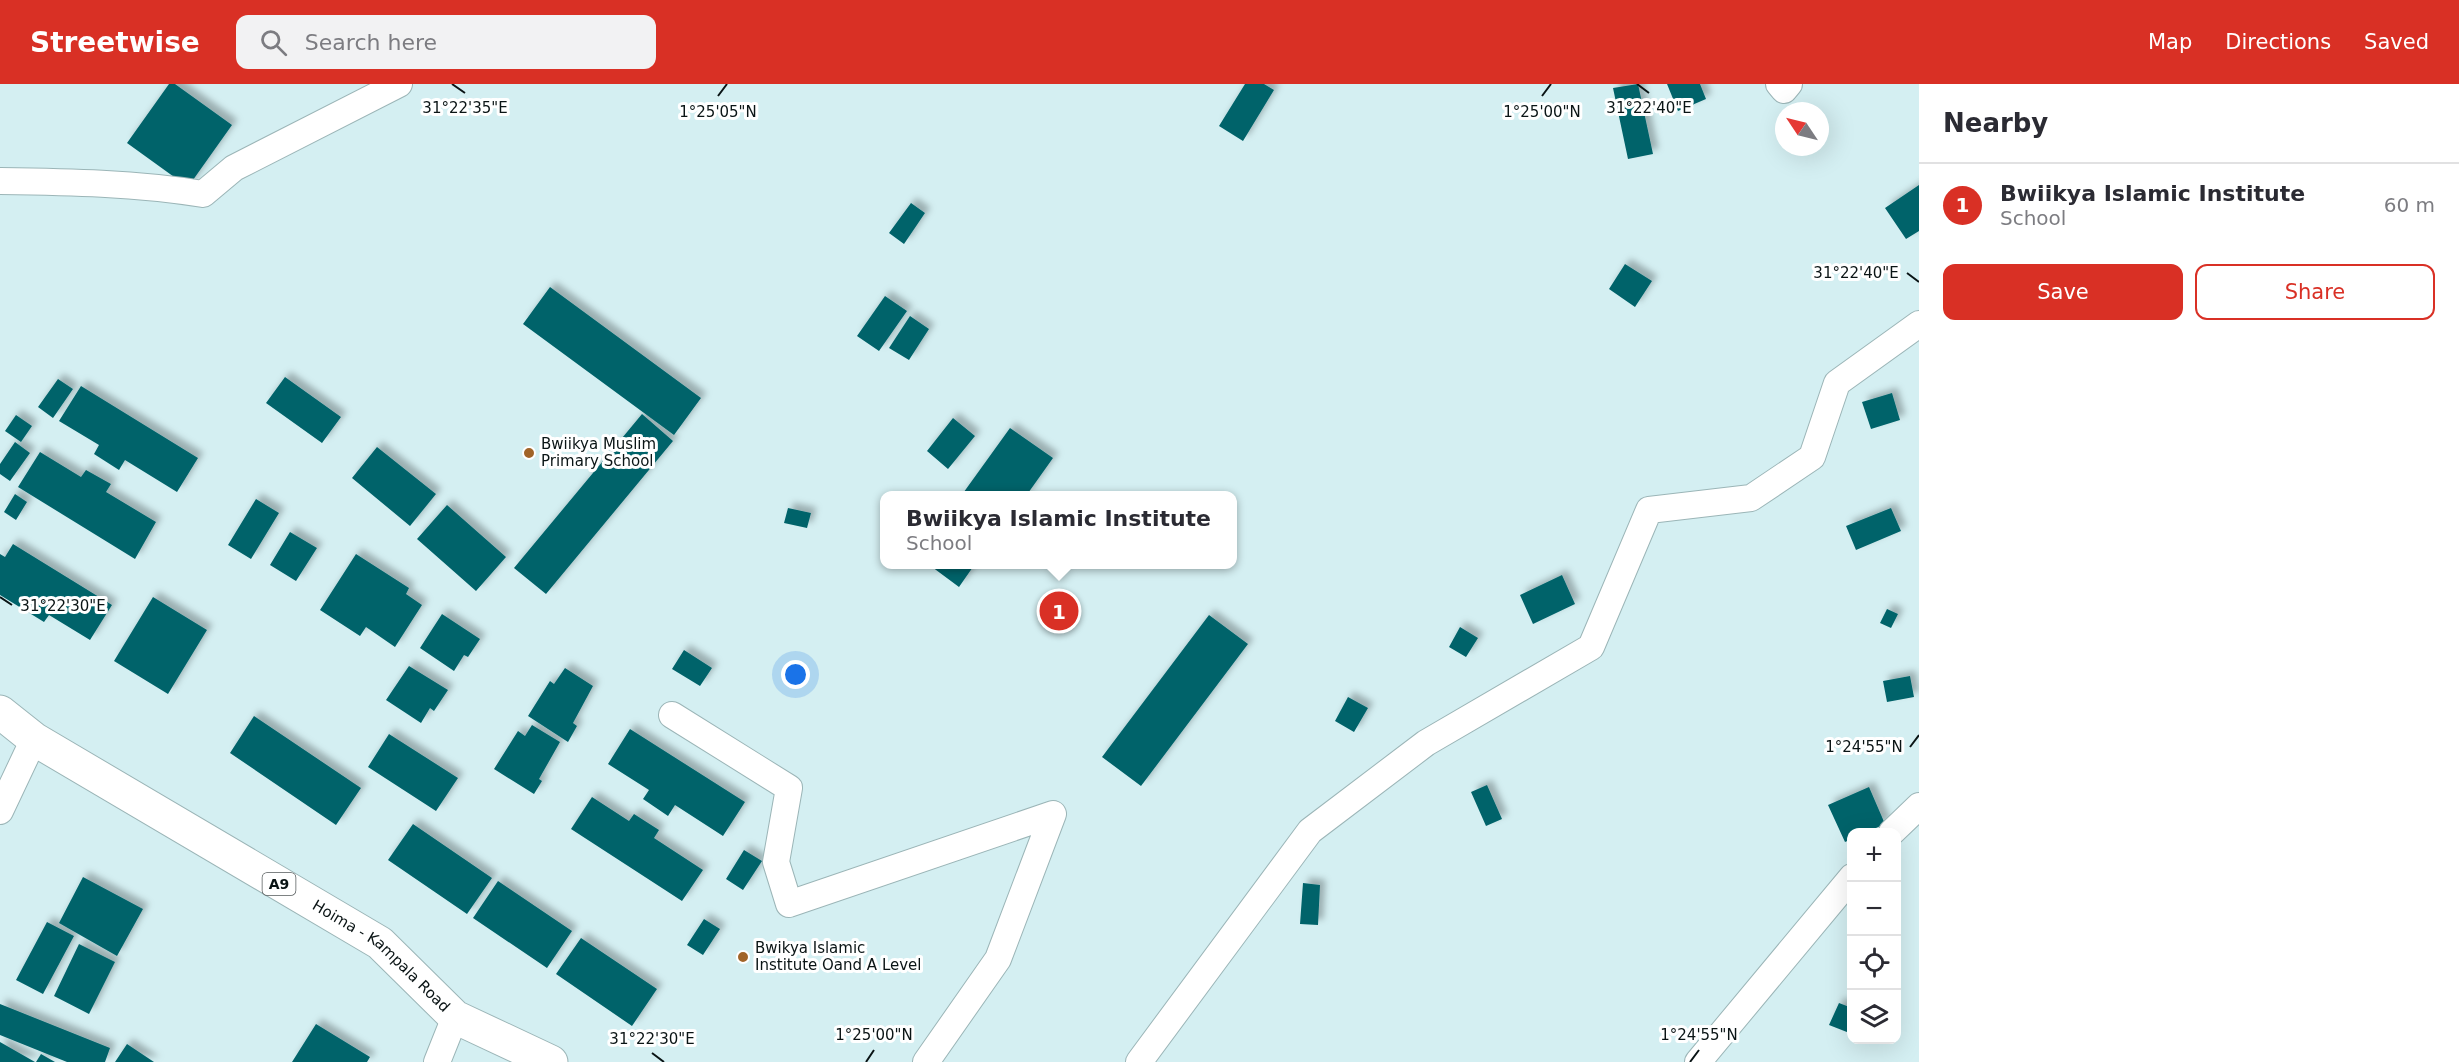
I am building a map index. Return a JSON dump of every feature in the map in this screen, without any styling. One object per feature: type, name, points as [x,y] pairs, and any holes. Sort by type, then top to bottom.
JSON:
[{"type":"main road","name":"Hoima - Kampala Road","points":[[0,712],[34,738],[380,943],[455,1017],[551,1062]]},
{"type":"street","points":[[0,181],[82,182],[174,190],[203,195],[234,168],[399,84]]},
{"type":"street","points":[[1779,84],[1784,90],[1789,84]]},
{"type":"street","points":[[1139,1062],[1310,831],[1426,743],[1591,647],[1649,510],[1751,498],[1812,457],[1837,383],[1919,324]]},
{"type":"street","points":[[672,715],[789,789],[776,861],[789,904],[1053,814],[998,959],[926,1062]]},
{"type":"street","points":[[0,811],[34,738]]},
{"type":"street","points":[[1896,828],[1919,806]]},
{"type":"street","points":[[1698,1062],[1848,882]]},
{"type":"street","points":[[437,1062],[455,1017]]},
{"type":"building","points":[[169,84],[175,84],[232,125],[188,187],[127,143]]},
{"type":"building","points":[[1245,84],[1264,84],[1274,90],[1243,141],[1219,126]]},
{"type":"building","points":[[1638,84],[1653,154],[1628,159],[1613,88]]},
{"type":"building","points":[[1667,84],[1700,84],[1706,99],[1678,111]]},
{"type":"building","points":[[1919,185],[1919,231],[1906,239],[1885,208]]},
{"type":"building","points":[[911,203],[925,213],[904,244],[889,233]]},
{"type":"building","points":[[1625,264],[1652,281],[1635,307],[1609,289]]},
{"type":"building","points":[[550,287],[701,398],[674,435],[523,324]]},
{"type":"building","points":[[885,296],[907,311],[879,351],[857,336]]},
{"type":"building","points":[[910,316],[929,329],[909,360],[889,348]]},
{"type":"building","points":[[285,377],[341,417],[322,443],[266,403]]},
{"type":"building","points":[[58,379],[73,389],[53,418],[38,407]]},
{"type":"building","points":[[81,386],[198,458],[177,492],[125,460],[119,470],[94,454],[99,445],[59,421]]},
{"type":"building","points":[[1892,393],[1900,420],[1871,429],[1862,402]]},
{"type":"building","points":[[642,414],[673,441],[546,594],[514,568]]},
{"type":"building","points":[[16,415],[32,426],[21,442],[5,431]]},
{"type":"building","points":[[953,418],[975,436],[948,469],[927,451]]},
{"type":"building","points":[[1010,428],[1053,458],[1030,491],[965,491]]},
{"type":"building","points":[[15,442],[30,453],[10,481],[0,474],[0,464]]},
{"type":"building","points":[[377,447],[436,494],[410,526],[352,478]]},
{"type":"building","points":[[40,452],[81,477],[86,470],[111,484],[106,492],[156,522],[135,559],[18,487]]},
{"type":"building","points":[[15,494],[27,502],[16,520],[4,512]]},
{"type":"building","points":[[256,499],[279,513],[251,559],[228,545]]},
{"type":"building","points":[[447,505],[506,557],[476,591],[417,539]]},
{"type":"building","points":[[788,508],[811,513],[807,528],[784,523]]},
{"type":"building","points":[[1891,508],[1901,531],[1856,550],[1846,526]]},
{"type":"building","points":[[290,532],[317,548],[296,581],[270,565]]},
{"type":"building","points":[[13,544],[112,605],[90,640],[49,615],[44,622],[0,595],[0,554],[5,557]]},
{"type":"building","points":[[356,554],[409,588],[406,594],[422,605],[395,647],[366,627],[360,636],[320,610]]},
{"type":"building","points":[[935,569],[972,569],[959,587]]},
{"type":"building","points":[[1562,575],[1575,604],[1533,624],[1520,595]]},
{"type":"building","points":[[153,597],[207,630],[168,694],[114,661]]},
{"type":"building","points":[[1887,609],[1898,614],[1891,628],[1880,623]]},
{"type":"building","points":[[442,614],[480,639],[468,657],[464,655],[454,671],[420,648]]},
{"type":"building","points":[[1209,615],[1248,644],[1141,786],[1102,757]]},
{"type":"building","points":[[1460,627],[1478,638],[1466,657],[1449,647]]},
{"type":"building","points":[[684,650],[712,668],[700,686],[672,669]]},
{"type":"building","points":[[409,666],[448,690],[434,711],[430,708],[421,723],[386,700]]},
{"type":"building","points":[[565,668],[593,686],[573,723],[577,726],[568,742],[528,716],[550,681],[554,684]]},
{"type":"building","points":[[1910,676],[1914,697],[1887,702],[1883,681]]},
{"type":"building","points":[[1348,697],[1368,708],[1354,732],[1335,721]]},
{"type":"building","points":[[254,716],[361,788],[336,825],[230,753]]},
{"type":"building","points":[[532,725],[560,742],[539,779],[542,781],[534,794],[494,769],[518,731],[525,736]]},
{"type":"building","points":[[630,729],[745,802],[723,836],[675,805],[668,816],[643,799],[649,790],[608,764]]},
{"type":"building","points":[[389,734],[458,778],[436,811],[368,767]]},
{"type":"building","points":[[1487,785],[1502,819],[1486,826],[1471,792]]},
{"type":"building","points":[[1869,787],[1885,824],[1876,828],[1847,828],[1847,841],[1845,842],[1828,805]]},
{"type":"building","points":[[592,797],[629,821],[634,814],[659,830],[654,838],[703,870],[682,901],[571,829]]},
{"type":"building","points":[[413,824],[492,878],[467,914],[388,860]]},
{"type":"building","points":[[744,850],[762,861],[743,890],[726,879]]},
{"type":"building","points":[[83,877],[143,909],[117,956],[59,923]]},
{"type":"building","points":[[498,881],[572,931],[547,968],[473,918]]},
{"type":"building","points":[[1303,883],[1320,885],[1318,925],[1300,924]]},
{"type":"building","points":[[704,919],[720,929],[703,955],[687,945]]},
{"type":"building","points":[[47,922],[74,936],[43,994],[16,980]]},
{"type":"building","points":[[581,938],[657,989],[632,1026],[556,974]]},
{"type":"building","points":[[79,944],[115,962],[89,1014],[54,996]]},
{"type":"building","points":[[1839,1003],[1847,1006],[1847,1032],[1829,1025]]},
{"type":"building","points":[[0,1004],[110,1048],[105,1062],[67,1062],[0,1035]]},
{"type":"building","points":[[316,1024],[370,1057],[367,1062],[292,1062]]},
{"type":"building","points":[[0,1042],[35,1062],[0,1062]]},
{"type":"building","points":[[127,1044],[154,1062],[115,1062]]},
{"type":"building","points":[[41,1054],[55,1062],[36,1062]]},
{"type":"place","name":"Bwiikya Muslim Primary School","points":[[529,453]]},
{"type":"place","name":"Bwiikya Islamic Institute","points":[[1059,611]]},
{"type":"place","name":"Bwikya Islamic Institute Oand A Level","points":[[743,957]]}]
